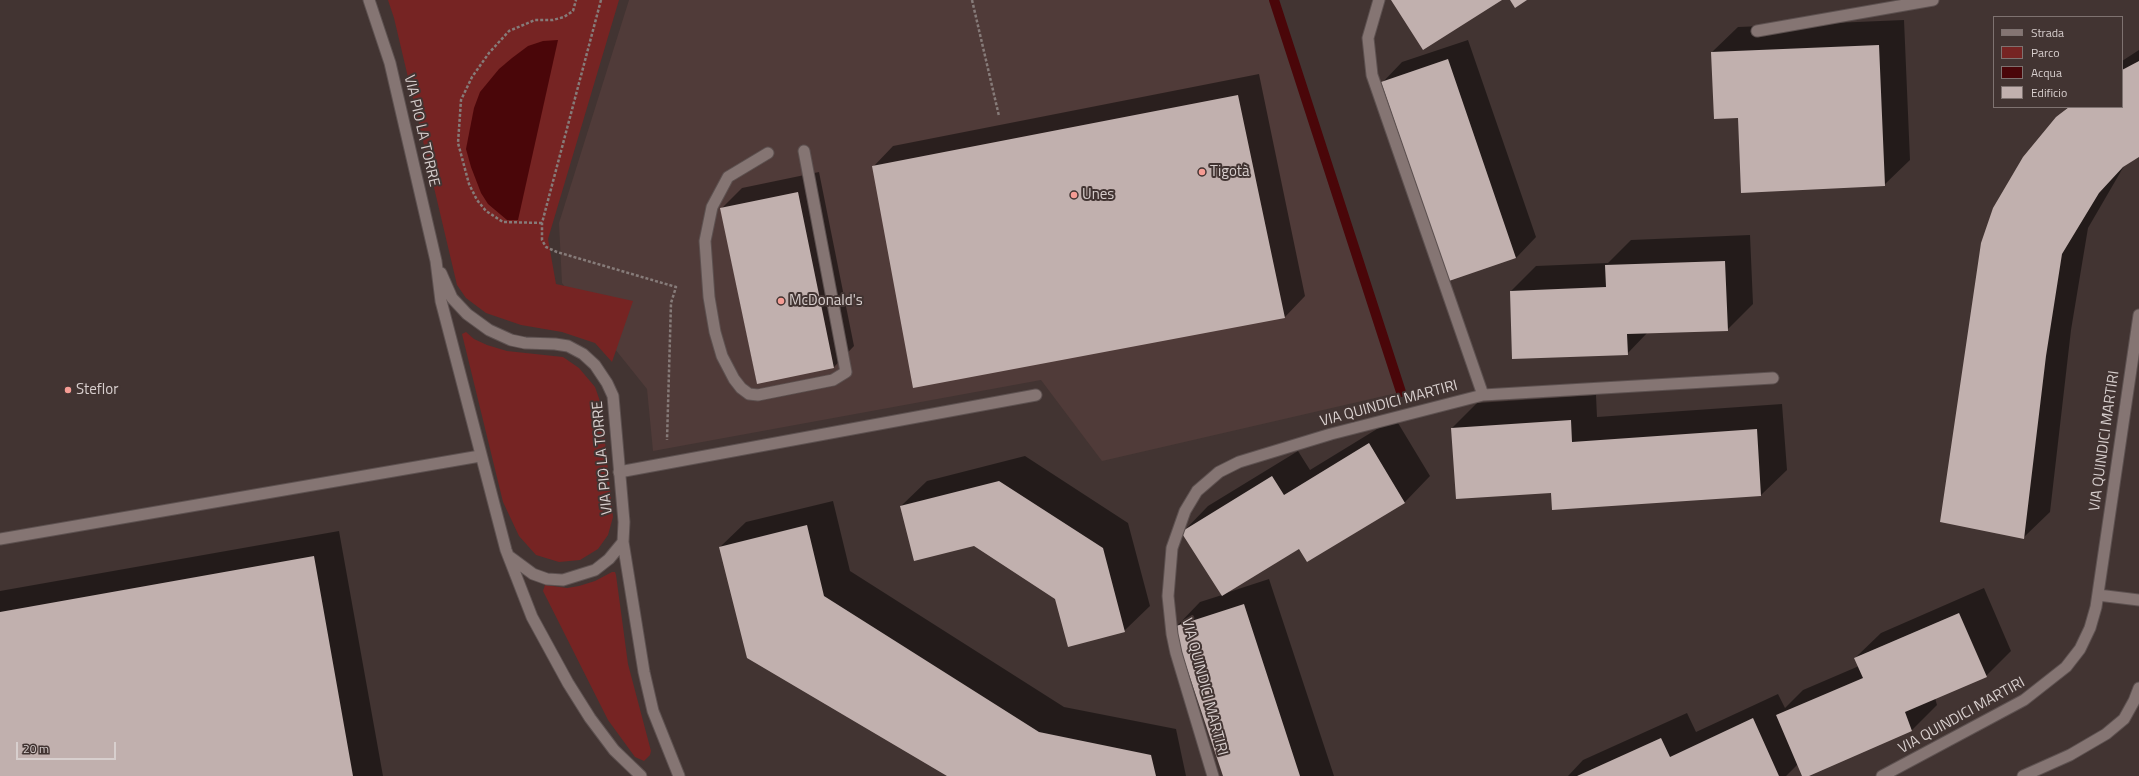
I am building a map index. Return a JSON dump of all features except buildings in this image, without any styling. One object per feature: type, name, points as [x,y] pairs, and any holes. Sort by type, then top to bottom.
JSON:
[{"type":"street","name":"VIA PIO LA TORRE","points":[[364,0],[371,5],[390,63],[436,261],[441,301],[480,456],[506,550],[532,617],[568,683],[590,718],[614,750],[641,776]]},
{"type":"street","name":"VIA QUINDICI MARTIRI","points":[[1213,776],[1176,653],[1172,634],[1168,596],[1172,548],[1185,511],[1197,491],[1219,472],[1239,462],[1331,434],[1483,395],[1372,75],[1368,38],[1379,0]]},
{"type":"street","points":[[1757,31],[1933,0]]},
{"type":"street","points":[[768,154],[728,177],[712,207],[705,241],[709,297],[715,332],[722,356],[734,379],[741,388],[749,394],[758,395],[833,380],[846,372],[804,151]]},
{"type":"street","name":"VIA PIO LA TORRE","points":[[436,261],[452,298],[467,314],[489,330],[512,340],[525,343],[568,346],[582,354],[595,365],[608,383],[613,396],[624,522],[622,542],[644,672],[653,711],[679,776]]},
{"type":"street","name":"VIA QUINDICI MARTIRI","points":[[1882,776],[2000,714],[2040,690],[2074,658],[2085,640],[2094,616],[2098,595],[2139,315]]},
{"type":"street","points":[[1483,395],[1773,378]]},
{"type":"street","points":[[619,472],[1036,395]]},
{"type":"street","points":[[0,539],[480,456]]},
{"type":"street","name":"VIA PIO LA TORRE","points":[[506,550],[511,559],[533,574],[547,579],[563,580],[595,570],[609,559],[622,542]]},
{"type":"street","points":[[2098,595],[2139,600]]},
{"type":"street","points":[[2023,776],[2070,755],[2106,734],[2124,719],[2139,688]]},
{"type":"path","points":[[542,223],[503,222],[486,211],[477,200],[469,184],[458,143],[461,100],[472,77],[509,31],[535,20],[553,20],[564,17],[573,11],[576,0]]},
{"type":"path","points":[[601,0],[542,223],[542,240],[546,247],[557,252],[676,287],[671,303],[666,463]]},
{"type":"path","points":[[972,0],[999,116]]},
{"type":"shaded area","points":[[629,0],[1274,0],[1401,392],[1102,461],[1041,380],[653,451],[647,389],[562,283],[559,223]]},
{"type":"green space","points":[[388,0],[619,0],[548,239],[556,284],[633,301],[612,362],[595,343],[562,332],[521,325],[486,313],[466,298],[457,285],[394,18]]},
{"type":"green space","points":[[466,332],[474,339],[507,351],[563,357],[579,368],[595,387],[601,404],[613,517],[608,535],[598,549],[580,560],[559,562],[536,555],[519,536],[503,502],[462,334]]},
{"type":"green space","points":[[612,572],[615,572],[616,575],[628,664],[651,751],[650,755],[644,761],[635,757],[608,720],[543,591],[545,585],[567,588],[579,586],[595,581]]},
{"type":"water","points":[[558,40],[518,220],[507,220],[488,204],[481,193],[471,167],[466,149],[474,108],[480,92],[499,69],[512,58],[528,46],[543,41]]},
{"type":"waterway","points":[[1274,0],[1401,392]]},
{"type":"place","name":"Tigotà","points":[[1202,172]]},
{"type":"place","name":"Unes","points":[[1074,195]]},
{"type":"place","name":"McDonald's","points":[[781,301]]},
{"type":"place","name":"Steflor","points":[[68,390]]}]
